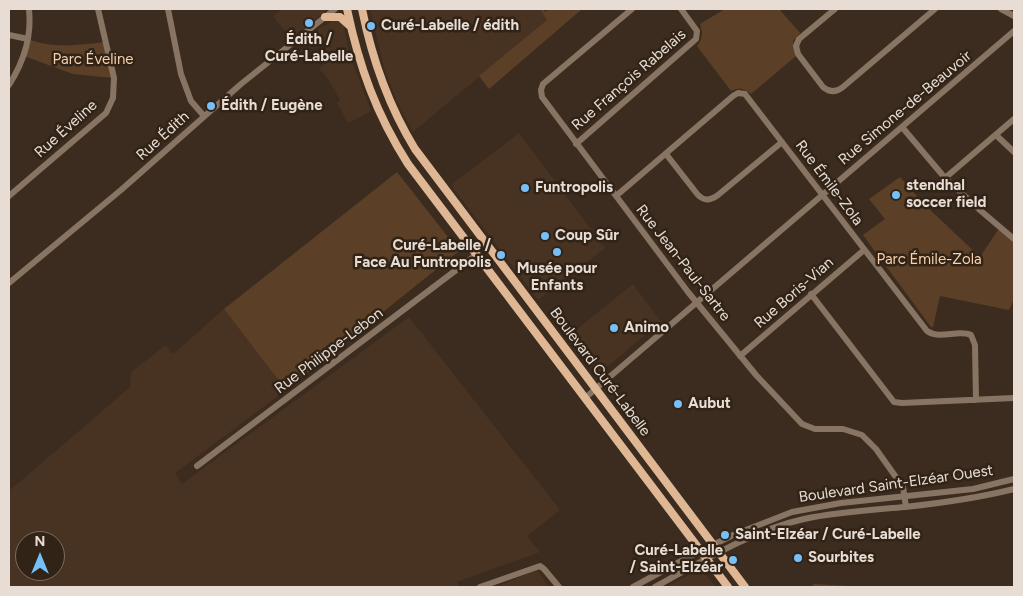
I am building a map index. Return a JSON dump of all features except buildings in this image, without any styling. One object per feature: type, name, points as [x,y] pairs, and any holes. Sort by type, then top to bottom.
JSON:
[{"type":"main road","name":"Boulevard Curé-Labelle","points":[[347,9],[364,76],[388,131],[414,172],[728,587]]},
{"type":"main road","name":"Boulevard Curé-Labelle","points":[[362,9],[372,54],[383,86],[393,109],[415,149],[746,587]]},
{"type":"main road","points":[[325,17],[340,17],[351,28]]},
{"type":"street","points":[[9,85],[24,56],[28,39],[29,9]]},
{"type":"street","name":"Rue Éveline","points":[[9,196],[106,113],[113,98],[114,78],[98,9]]},
{"type":"street","points":[[168,9],[181,74],[191,102],[204,116]]},
{"type":"street","name":"Rue Édith","points":[[9,283],[121,190],[241,84],[335,9]]},
{"type":"street","name":"Rue Jean-Paul-Sartre","points":[[632,9],[541,87],[542,97],[696,303],[756,376],[802,424],[815,429],[843,428],[862,435],[876,449],[903,487],[906,507]]},
{"type":"street","name":"Rue François Rabelais","points":[[576,144],[696,39],[697,31],[681,9]]},
{"type":"street","points":[[835,9],[799,39],[796,46],[797,52],[822,85],[828,91],[833,92],[841,89],[935,9]]},
{"type":"street","points":[[1001,9],[1014,16]]},
{"type":"street","name":"Rue Simone-de-Beauvoir","points":[[584,398],[1014,31]]},
{"type":"street","points":[[9,35],[28,39]]},
{"type":"street","name":"Rue Émile-Zola","points":[[616,196],[732,96],[742,93],[747,96],[926,331],[933,334],[965,333],[971,335],[975,345],[976,400]]},
{"type":"street","points":[[945,178],[1014,119]]},
{"type":"street","points":[[902,127],[945,178],[981,212],[1014,239]]},
{"type":"street","points":[[996,134],[1014,152]]},
{"type":"street","points":[[666,154],[698,195],[707,200],[718,195],[782,142]]},
{"type":"street","name":"Rue Boris-Vian","points":[[740,356],[864,250]]},
{"type":"street","name":"Rue Philippe-Lebon","points":[[198,466],[476,255]]},
{"type":"street","points":[[811,294],[894,402],[1014,398]]},
{"type":"street","name":"Boulevard Saint-Elzéar Ouest","points":[[633,587],[713,544],[756,524],[796,510],[858,500],[979,488],[1014,479]]},
{"type":"street","name":"Boulevard Saint-Elzéar Ouest","points":[[655,587],[760,534],[803,519],[976,498],[1014,489]]},
{"type":"street","points":[[480,587],[540,566],[559,587]]},
{"type":"shaded area","points":[[282,9],[328,9],[291,39],[273,16]]},
{"type":"shaded area","points":[[370,9],[540,9],[547,20],[413,132],[397,102],[385,71]]},
{"type":"shaded area","points":[[337,19],[343,22],[350,56],[371,111],[348,123],[337,103],[340,100],[319,68],[333,57],[313,34],[323,25],[324,27]]},
{"type":"shaded area","points":[[519,133],[605,248],[538,300],[451,185]]},
{"type":"shaded area","points":[[633,284],[661,322],[597,375],[567,337]]},
{"type":"shaded area","points":[[224,309],[286,390],[175,473],[182,484],[409,317],[560,510],[527,536],[540,552],[457,582],[460,587],[9,587],[9,491],[130,387],[131,372],[166,345],[173,354]]},
{"type":"shaded area","points":[[701,568],[716,587],[667,587]]},
{"type":"shaded area","points":[[537,570],[549,587],[496,587]]},
{"type":"green space","points":[[540,9],[543,9],[545,12],[550,9],[582,9],[489,89],[479,76],[547,20]]},
{"type":"green space","points":[[725,9],[779,9],[800,33],[793,41],[796,56],[751,94],[742,89],[731,91],[697,46],[702,35],[700,24]]},
{"type":"green space","name":"Parc Éveline","points":[[28,39],[57,45],[105,42],[114,78],[73,74],[24,56]]},
{"type":"green space","points":[[397,172],[459,251],[286,390],[224,309]]},
{"type":"green space","name":"Parc Émile-Zola","points":[[900,177],[925,205],[980,257],[1000,227],[1014,239],[1014,299],[1009,310],[940,296],[933,327],[931,327],[863,235],[885,219],[869,199]]},
{"type":"green space","points":[[814,584],[867,587],[810,587]]},
{"type":"place","name":"Édith / Curé-Labelle","points":[[309,23]]},
{"type":"place","name":"Curé-Labelle / édith","points":[[371,26]]},
{"type":"place","name":"Édith / Eugène","points":[[211,106]]},
{"type":"place","name":"Funtropolis","points":[[525,188]]},
{"type":"place","name":"stendhal soccer field","points":[[896,195]]},
{"type":"place","name":"Coup Sûr","points":[[545,236]]},
{"type":"place","name":"Musée pour Enfants","points":[[557,252]]},
{"type":"place","name":"Curé-Labelle / Face Au Funtropolis","points":[[501,255]]},
{"type":"place","name":"Animo","points":[[614,328]]},
{"type":"place","name":"Aubut","points":[[678,404]]},
{"type":"place","name":"Saint-Elzéar / Curé-Labelle","points":[[725,535]]},
{"type":"place","name":"Sourbites","points":[[798,558]]},
{"type":"place","name":"Curé-Labelle / Saint-Elzéar","points":[[733,560]]}]
